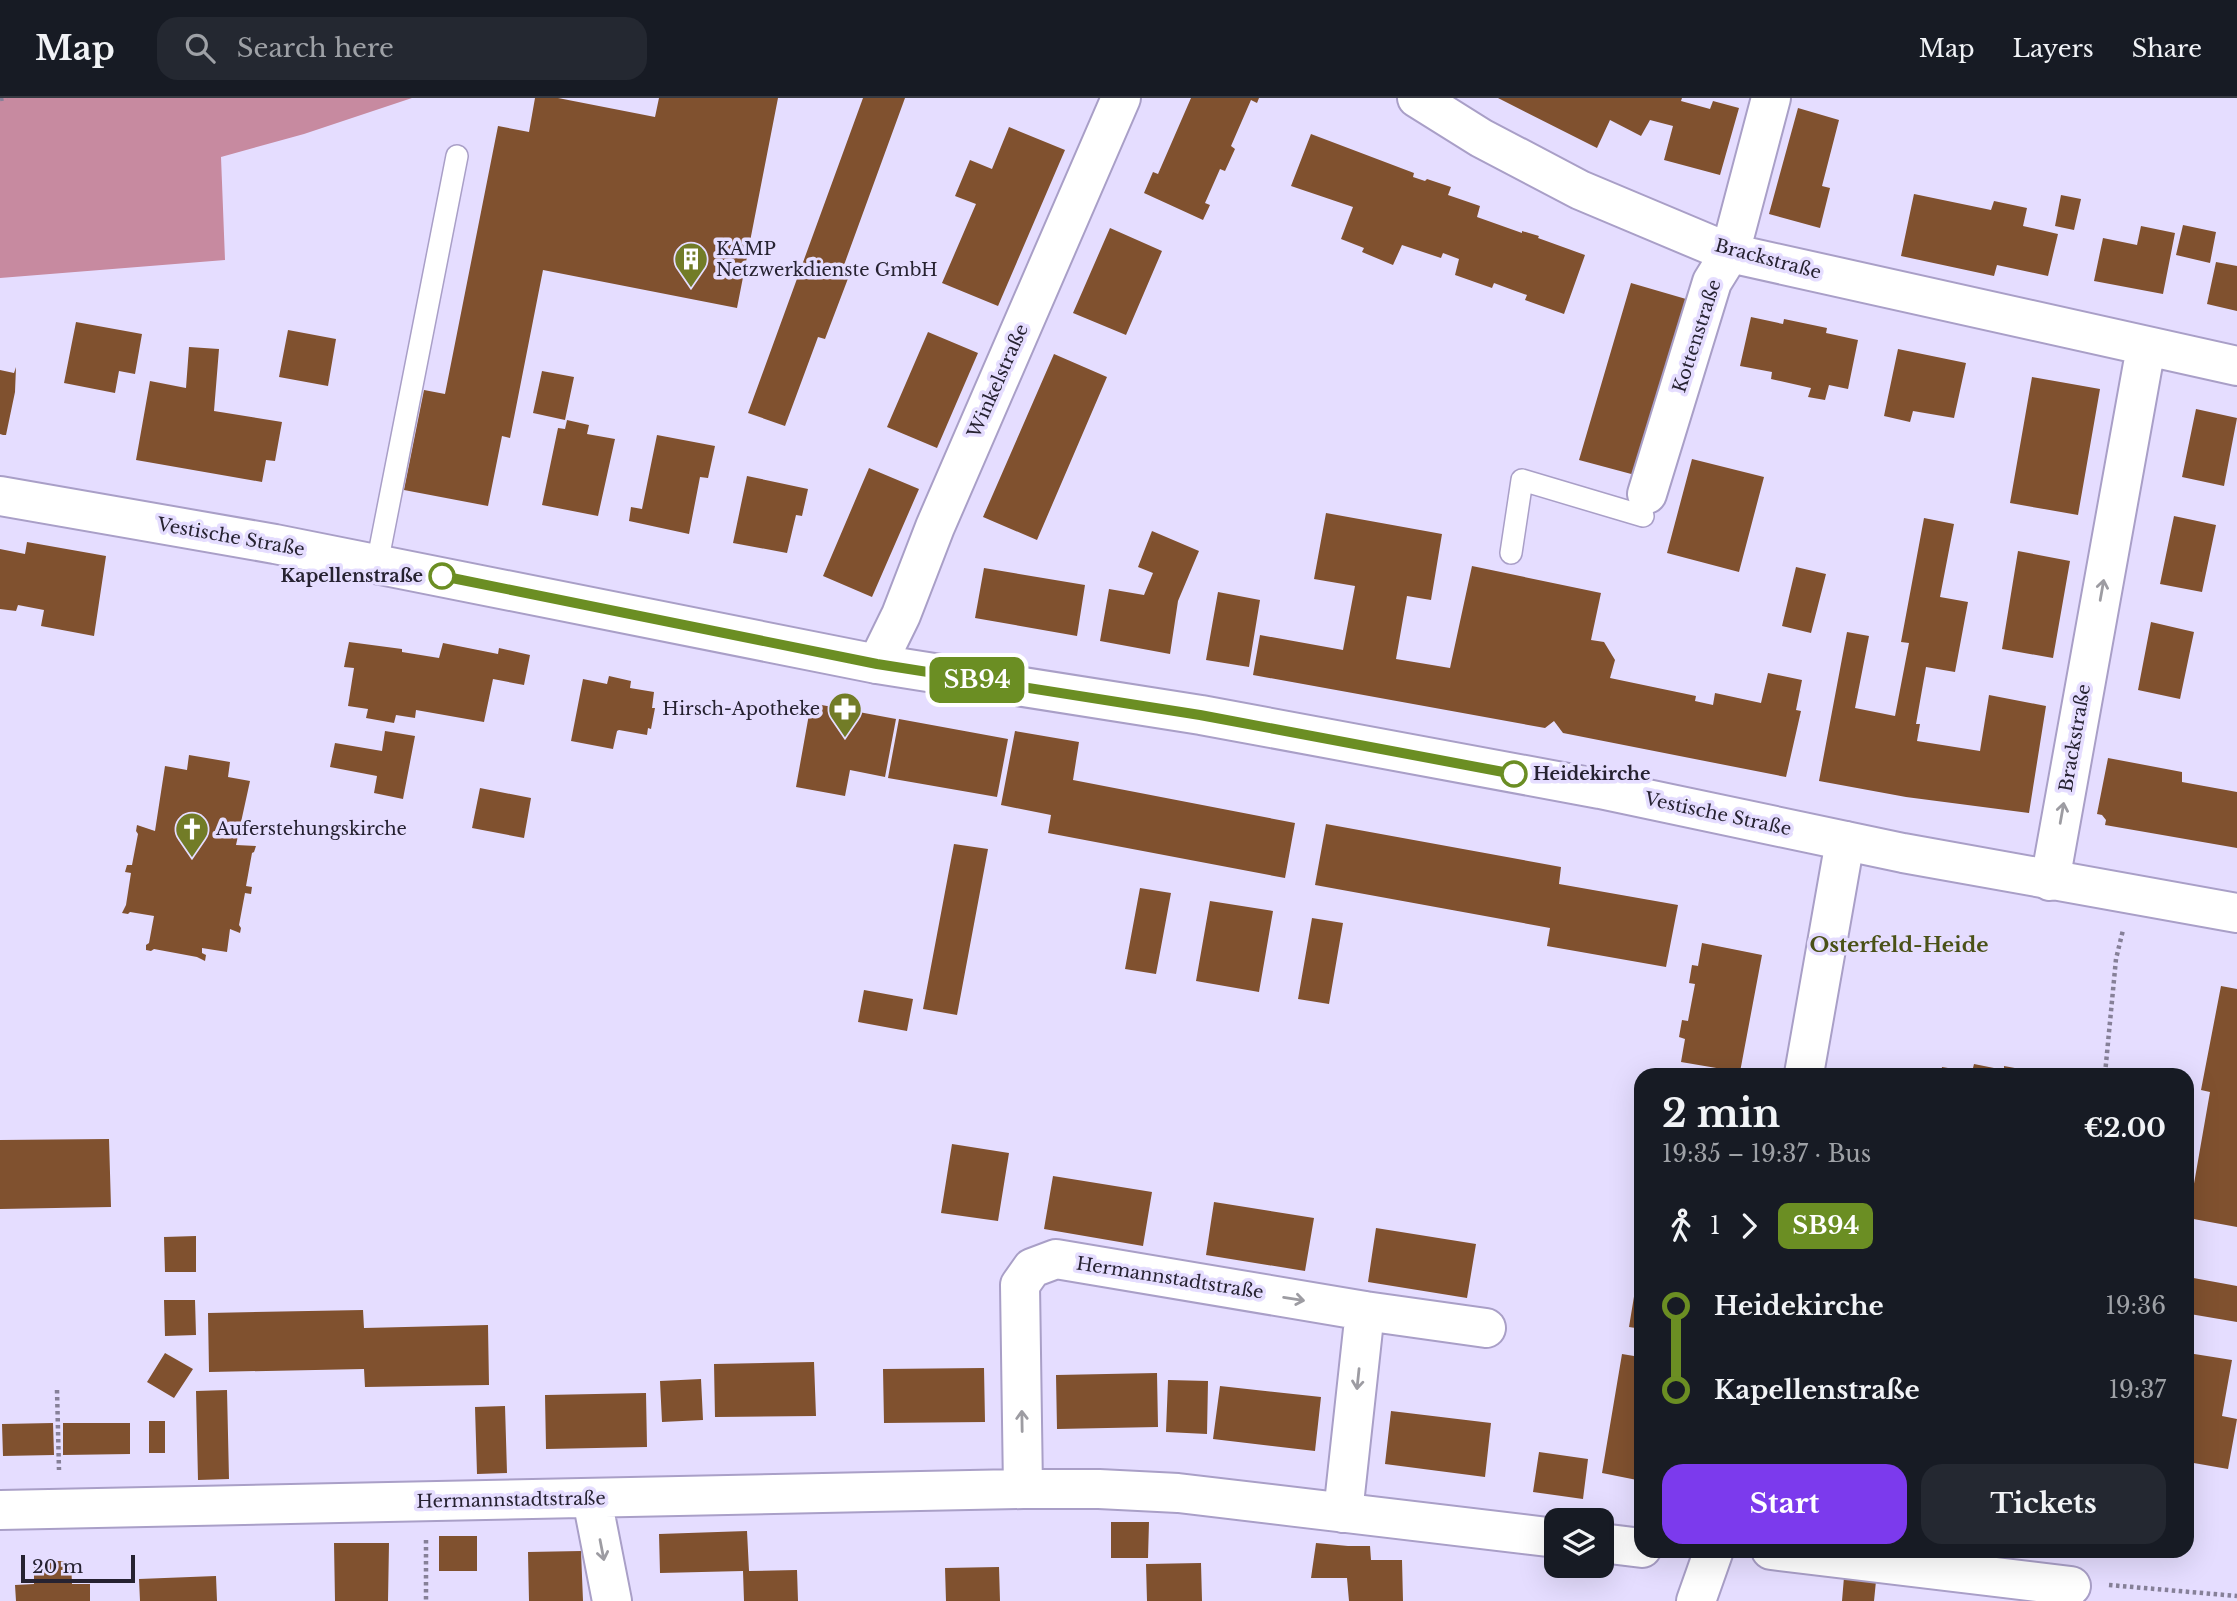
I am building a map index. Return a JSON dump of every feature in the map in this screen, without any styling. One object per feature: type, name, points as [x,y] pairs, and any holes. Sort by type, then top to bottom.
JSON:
[{"type":"street","name":"Winkelstraße","points":[[877,664],[901,615],[934,527],[1121,98]]},
{"type":"street","name":"Brackstraße","points":[[1417,98],[1481,138],[1580,190],[1730,253],[2237,366]]},
{"type":"street","name":"Kottenstraße","points":[[1645,505],[1712,282],[1730,253],[1771,98]]},
{"type":"street","name":"Brackstraße","points":[[2050,881],[2146,347]]},
{"type":"street","name":"Vestische Straße","points":[[0,496],[275,544],[877,664],[1200,715],[1600,789],[2050,881],[2237,913]]},
{"type":"street","points":[[1805,1068],[1845,841]]},
{"type":"street","name":"Hermannstadtstraße","points":[[1023,1489],[1020,1285],[1032,1268],[1056,1259],[1365,1311],[1486,1328]]},
{"type":"street","points":[[1343,1513],[1365,1311]]},
{"type":"street","name":"Hermannstadtstraße","points":[[0,1510],[1099,1489],[1178,1493],[1544,1537]]},
{"type":"street","points":[[592,1499],[612,1601]]},
{"type":"street","points":[[1614,1545],[1634,1547]]},
{"type":"street","points":[[1696,1601],[1711,1558]]},
{"type":"street","points":[[1838,1558],[2071,1586]]},
{"type":"lane","points":[[377,564],[457,156]]},
{"type":"lane","points":[[1511,553],[1521,481],[1645,505]]},
{"type":"path","points":[[0,99],[7,98]]},
{"type":"path","points":[[2106,1068],[2116,959],[2131,895]]},
{"type":"path","points":[[57,1390],[58,1457]]},
{"type":"path","points":[[425,1501],[426,1601]]},
{"type":"path","points":[[2071,1586],[2100,1584],[2237,1596]]},
{"type":"shaded area","points":[[0,98],[412,98],[304,134],[221,157],[225,260],[0,278]]},
{"type":"building","name":"KAMP Netzwerkdienste GmbH","points":[[535,98],[558,98],[655,117],[659,98],[778,98],[737,308],[543,270],[510,438],[502,436],[488,506],[404,490],[424,390],[445,394],[498,126],[529,132]]},
{"type":"building","points":[[863,98],[905,98],[844,265],[852,268],[825,339],[818,337],[785,426],[748,413]]},
{"type":"building","points":[[1191,98],[1259,98],[1257,103],[1251,100],[1231,146],[1235,149],[1225,171],[1220,169],[1205,203],[1210,205],[1203,220],[1144,193],[1153,172],[1158,174]]},
{"type":"building","points":[[1498,98],[1682,98],[1681,101],[1710,109],[1713,101],[1739,108],[1720,175],[1664,160],[1673,126],[1650,120],[1641,136],[1610,120],[1597,148]]},
{"type":"building","points":[[1798,108],[1839,120],[1822,186],[1830,188],[1820,228],[1769,214]]},
{"type":"building","points":[[1009,127],[1065,150],[998,306],[942,283],[976,204],[955,196],[970,160],[992,169]]},
{"type":"building","points":[[1311,134],[1414,173],[1413,177],[1451,187],[1448,195],[1480,206],[1477,217],[1522,233],[1539,236],[1538,238],[1585,255],[1564,314],[1525,300],[1527,295],[1494,283],[1492,288],[1455,275],[1459,259],[1443,253],[1441,258],[1402,245],[1393,265],[1362,252],[1364,248],[1341,239],[1353,207],[1291,186]]},
{"type":"building","points":[[1914,194],[1991,210],[1994,201],[2027,208],[2023,226],[2058,234],[2048,276],[1997,265],[1994,276],[1901,256]]},
{"type":"building","points":[[2061,195],[2081,199],[2074,230],[2055,226]]},
{"type":"building","points":[[2183,225],[2216,232],[2210,263],[2176,255]]},
{"type":"building","points":[[2141,226],[2175,233],[2163,294],[2094,281],[2103,238],[2137,245]]},
{"type":"building","points":[[1110,228],[1162,251],[1126,335],[1073,313]]},
{"type":"building","points":[[2216,262],[2237,266],[2237,311],[2207,304]]},
{"type":"building","points":[[1631,283],[1686,299],[1635,475],[1579,460]]},
{"type":"building","points":[[1751,317],[1783,324],[1784,319],[1827,328],[1826,333],[1858,340],[1848,389],[1829,385],[1825,400],[1808,397],[1811,388],[1771,379],[1772,372],[1740,366]]},
{"type":"building","points":[[76,322],[142,334],[135,374],[119,371],[115,393],[64,383]]},
{"type":"building","points":[[288,330],[336,339],[328,386],[279,377]]},
{"type":"building","points":[[928,332],[978,353],[937,448],[887,427]]},
{"type":"building","points":[[189,347],[219,349],[214,411],[282,422],[275,461],[266,460],[262,482],[136,460],[150,381],[186,388]]},
{"type":"building","points":[[1898,349],[1966,363],[1954,418],[1913,411],[1910,422],[1884,416]]},
{"type":"building","points":[[1054,354],[1107,377],[1037,540],[983,517]]},
{"type":"building","points":[[16,367],[15,392],[6,435],[3,435],[0,434],[0,370],[14,373]]},
{"type":"building","points":[[542,371],[574,377],[565,420],[533,413]]},
{"type":"building","points":[[2032,377],[2100,389],[2078,515],[2010,503]]},
{"type":"building","points":[[2196,409],[2237,418],[2224,486],[2182,477]]},
{"type":"building","points":[[567,420],[589,425],[587,434],[615,439],[598,516],[542,505],[558,428],[565,429]]},
{"type":"building","points":[[657,435],[715,446],[708,478],[700,477],[689,534],[629,521],[631,507],[642,509]]},
{"type":"building","points":[[1692,459],[1764,477],[1739,572],[1667,553]]},
{"type":"building","points":[[869,468],[919,489],[872,597],[823,576]]},
{"type":"building","points":[[747,476],[808,489],[802,516],[796,515],[787,553],[733,543]]},
{"type":"building","points":[[1326,513],[1442,534],[1431,600],[1407,596],[1396,659],[1450,668],[1472,566],[1601,593],[1591,640],[1604,642],[1615,660],[1610,678],[1696,696],[1695,701],[1713,705],[1715,693],[1761,703],[1768,673],[1802,680],[1796,710],[1801,711],[1786,777],[1563,733],[1554,721],[1545,728],[1253,675],[1260,635],[1343,650],[1355,586],[1314,579]]},
{"type":"building","points":[[2174,516],[2216,525],[2202,592],[2160,584]]},
{"type":"building","points":[[1924,518],[1954,524],[1940,597],[1968,602],[1955,672],[1926,667],[1916,724],[1920,724],[1917,741],[1980,751],[1989,695],[2046,706],[2029,813],[1906,797],[1819,781],[1847,632],[1869,636],[1855,708],[1895,716],[1909,643],[1901,642]]},
{"type":"building","points":[[1152,531],[1199,551],[1178,601],[1170,654],[1100,641],[1109,589],[1144,595],[1153,573],[1138,567]]},
{"type":"building","points":[[27,542],[106,556],[94,636],[41,626],[44,610],[18,605],[16,611],[0,609],[0,549],[25,554]]},
{"type":"building","points":[[2018,551],[2070,561],[2053,658],[2002,649]]},
{"type":"building","points":[[1796,567],[1826,574],[1811,633],[1782,626]]},
{"type":"building","points":[[984,568],[1085,585],[1077,636],[975,618]]},
{"type":"building","points":[[1218,592],[1260,600],[1249,667],[1206,660]]},
{"type":"building","points":[[2151,622],[2194,632],[2180,699],[2138,690]]},
{"type":"building","points":[[349,642],[402,649],[402,652],[439,658],[443,643],[498,654],[499,648],[530,655],[524,685],[493,679],[484,722],[416,710],[415,718],[396,715],[394,723],[366,718],[368,709],[348,706],[354,668],[344,667]]},
{"type":"building","points":[[609,676],[631,681],[630,688],[654,692],[652,708],[655,708],[651,729],[648,728],[647,735],[617,731],[613,749],[571,741],[583,679],[607,684]]},
{"type":"building","points":[[811,703],[896,719],[885,777],[850,770],[845,796],[796,787]]},
{"type":"building","points":[[899,719],[1008,739],[997,797],[888,778]]},
{"type":"building","points":[[385,731],[415,736],[403,799],[374,793],[377,776],[330,767],[335,743],[382,751]]},
{"type":"building","points":[[1015,731],[1079,742],[1073,780],[1295,823],[1285,878],[1048,833],[1051,815],[1001,805]]},
{"type":"building","name":"Auferstehungskirche","points":[[189,755],[230,762],[228,777],[250,781],[236,845],[256,846],[252,853],[246,886],[252,887],[251,894],[245,893],[240,933],[230,929],[227,952],[202,948],[202,953],[206,955],[205,961],[197,957],[146,950],[154,916],[122,913],[126,905],[131,873],[125,872],[127,865],[132,865],[138,834],[137,825],[155,831],[165,766],[187,770]]},
{"type":"building","points":[[2108,758],[2182,772],[2182,782],[2237,792],[2237,848],[2105,825],[2106,820],[2097,814]]},
{"type":"building","points":[[480,788],[531,798],[524,838],[472,828]]},
{"type":"building","points":[[1326,824],[1561,867],[1559,884],[1678,905],[1666,967],[1547,946],[1550,928],[1315,885]]},
{"type":"building","points":[[954,844],[988,849],[957,1015],[923,1009]]},
{"type":"building","points":[[1140,888],[1171,893],[1156,974],[1125,969]]},
{"type":"building","points":[[1210,901],[1273,911],[1259,992],[1196,981]]},
{"type":"building","points":[[1312,918],[1343,923],[1329,1004],[1298,999]]},
{"type":"building","points":[[1702,943],[1762,955],[1741,1068],[1716,1068],[1681,1062],[1685,1039],[1679,1037],[1682,1020],[1688,1021],[1695,984],[1689,983],[1692,965],[1698,966]]},
{"type":"building","points":[[2221,986],[2237,989],[2237,1227],[2194,1219],[2194,1184],[2210,1092],[2201,1090]]},
{"type":"building","points":[[864,990],[913,999],[907,1031],[858,1022]]},
{"type":"building","points":[[1974,1064],[1994,1068],[1973,1068]]},
{"type":"building","points":[[109,1139],[111,1207],[0,1209],[0,1140]]},
{"type":"building","points":[[952,1144],[1009,1153],[998,1221],[941,1213]]},
{"type":"building","points":[[1053,1176],[1152,1192],[1143,1246],[1044,1229]]},
{"type":"building","points":[[1214,1202],[1314,1218],[1305,1271],[1206,1255]]},
{"type":"building","points":[[1376,1228],[1476,1244],[1467,1298],[1368,1282]]},
{"type":"building","points":[[196,1236],[196,1272],[165,1272],[164,1237]]},
{"type":"building","points":[[2194,1278],[2237,1286],[2237,1322],[2194,1315]]},
{"type":"building","points":[[1634,1297],[1634,1328],[1629,1327]]},
{"type":"building","points":[[164,1300],[195,1300],[196,1335],[165,1336]]},
{"type":"building","points":[[363,1310],[364,1328],[488,1325],[489,1385],[365,1387],[364,1369],[209,1372],[208,1313]]},
{"type":"building","points":[[165,1353],[193,1369],[174,1398],[147,1382]]},
{"type":"building","points":[[1622,1354],[1634,1356],[1634,1479],[1602,1473]]},
{"type":"building","points":[[2194,1354],[2232,1360],[2222,1416],[2237,1419],[2228,1469],[2194,1463]]},
{"type":"building","points":[[814,1362],[816,1416],[715,1417],[714,1364]]},
{"type":"building","points":[[984,1368],[985,1422],[884,1423],[883,1369]]},
{"type":"building","points":[[1157,1373],[1158,1427],[1057,1429],[1056,1375]]},
{"type":"building","points":[[701,1379],[703,1420],[662,1422],[660,1381]]},
{"type":"building","points":[[1168,1380],[1208,1381],[1207,1434],[1166,1432]]},
{"type":"building","points":[[1220,1386],[1321,1397],[1315,1451],[1213,1439]]},
{"type":"building","points":[[227,1390],[229,1479],[198,1480],[196,1391]]},
{"type":"building","points":[[646,1393],[647,1447],[546,1449],[545,1395]]},
{"type":"building","points":[[505,1406],[507,1473],[477,1474],[475,1407]]},
{"type":"building","points":[[1391,1411],[1491,1423],[1485,1477],[1385,1464]]},
{"type":"building","points":[[149,1421],[165,1421],[165,1453],[149,1453]]},
{"type":"building","points":[[53,1423],[54,1455],[3,1456],[2,1424]]},
{"type":"building","points":[[63,1423],[130,1423],[130,1454],[63,1455]]},
{"type":"building","points":[[1539,1452],[1588,1459],[1583,1499],[1533,1492]]},
{"type":"building","points":[[1111,1522],[1149,1522],[1148,1558],[1111,1558]]},
{"type":"building","points":[[747,1531],[749,1571],[797,1570],[798,1601],[744,1601],[743,1571],[660,1573],[659,1534]]},
{"type":"building","points":[[439,1536],[477,1536],[477,1571],[439,1571]]},
{"type":"building","points":[[334,1543],[389,1543],[388,1601],[335,1601]]},
{"type":"building","points":[[1316,1543],[1370,1546],[1371,1560],[1402,1560],[1403,1601],[1349,1601],[1347,1578],[1311,1578]]},
{"type":"building","points":[[581,1551],[583,1601],[529,1601],[528,1552]]},
{"type":"building","points":[[34,1561],[71,1561],[72,1584],[90,1584],[90,1601],[16,1601],[15,1585],[34,1584]]},
{"type":"building","points":[[1201,1563],[1202,1601],[1147,1601],[1146,1564]]},
{"type":"building","points":[[999,1567],[1000,1601],[946,1601],[945,1568]]},
{"type":"building","points":[[216,1576],[217,1601],[140,1601],[139,1579]]},
{"type":"building","points":[[1844,1577],[1876,1581],[1874,1601],[1842,1601]]},
{"type":"bus line","name":"SB94","points":[[442,576],[877,664],[1200,715],[1514,774]]},
{"type":"place","name":"KAMP Netzwerkdienste GmbH","points":[[691,289]]},
{"type":"place","name":"Kapellenstraße","points":[[442,576]]},
{"type":"place","name":"Hirsch-Apotheke","points":[[845,739]]},
{"type":"place","name":"Heidekirche","points":[[1514,774]]},
{"type":"place","name":"Auferstehungskirche","points":[[192,859]]},
{"type":"district","name":"Osterfeld-Heide","points":[[1899,945]]}]
